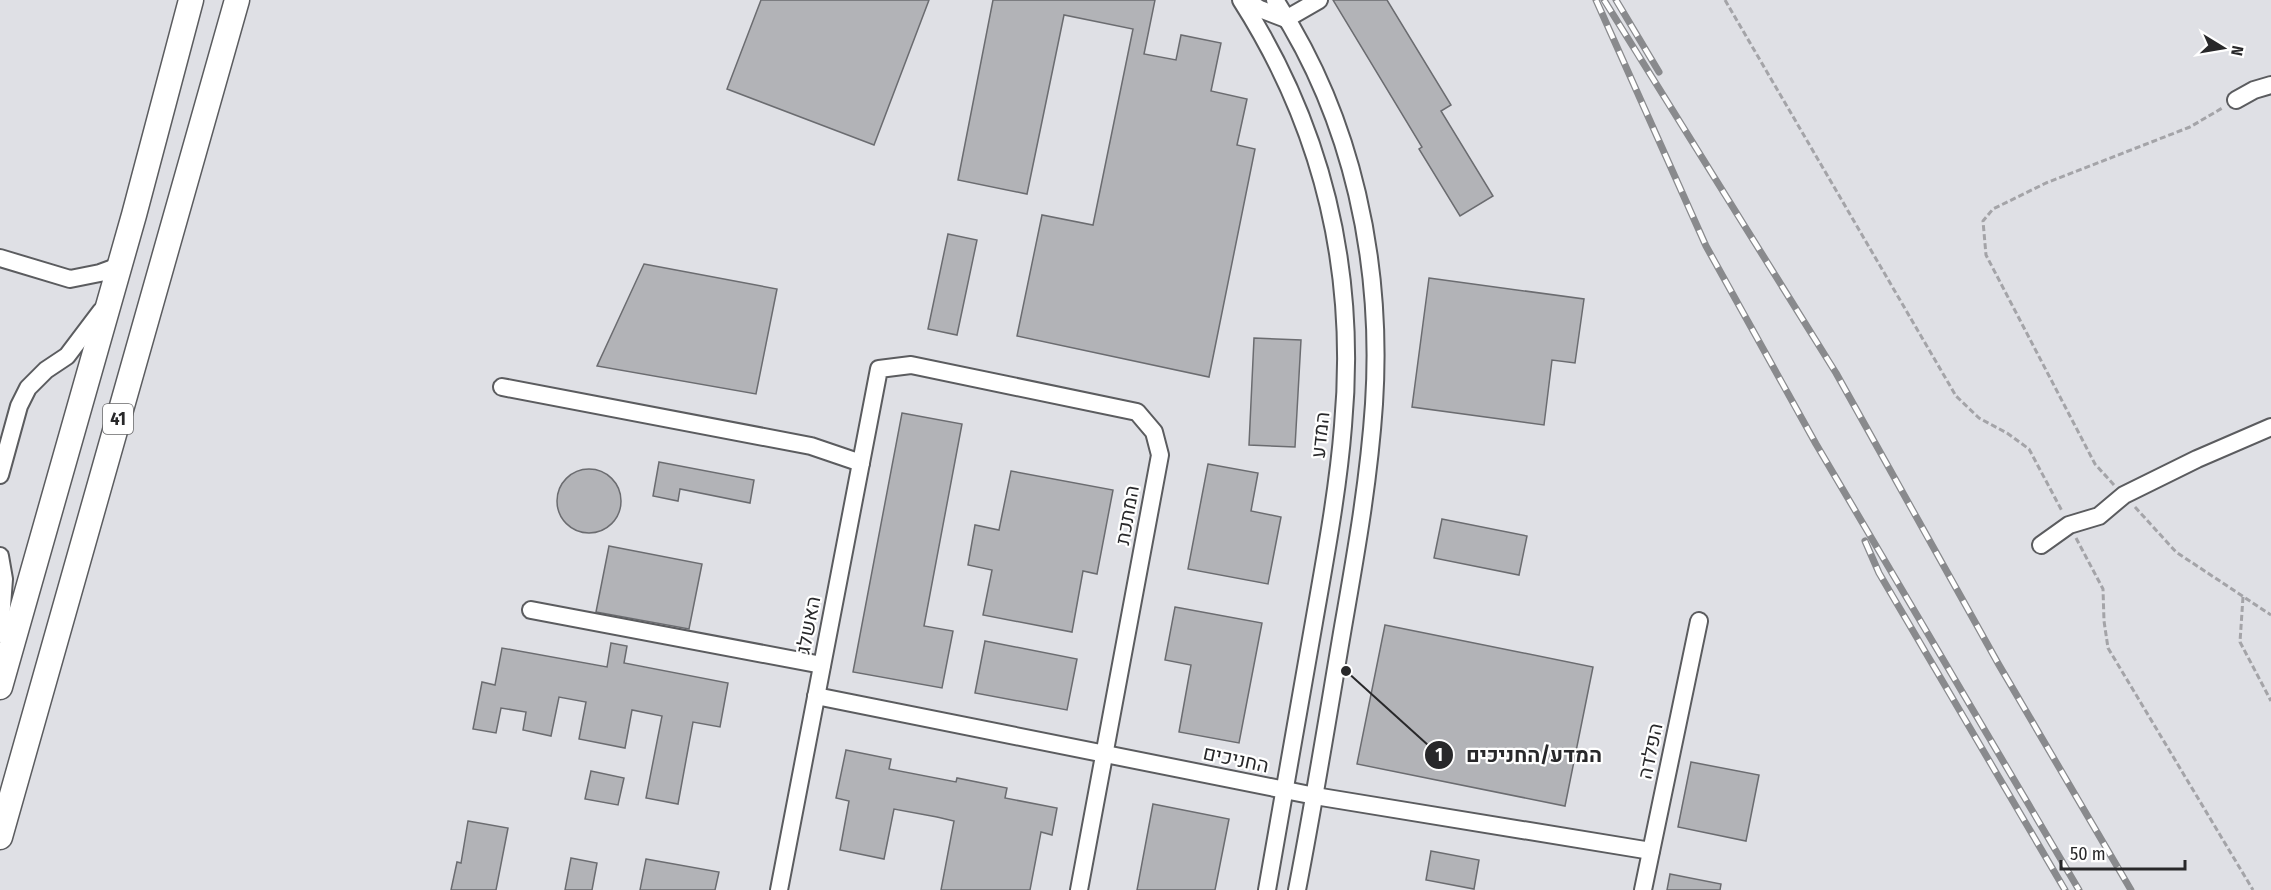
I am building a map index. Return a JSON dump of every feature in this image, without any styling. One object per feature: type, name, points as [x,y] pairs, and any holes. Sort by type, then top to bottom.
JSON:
[{"type":"highway","name":"41","points":[[0,687],[119,266],[191,0]]},
{"type":"highway","name":"41","points":[[0,837],[237,0]]},
{"type":"street","points":[[1243,0],[1286,19]]},
{"type":"street","name":"המדע","points":[[1243,0],[1279,65],[1304,120],[1323,178],[1336,239],[1346,345],[1343,427],[1322,574],[1267,890]]},
{"type":"street","points":[[1286,19],[1319,0]]},
{"type":"street","points":[[1277,1],[1335,116],[1350,162],[1363,214],[1375,343],[1374,403],[1357,545],[1297,890]]},
{"type":"street","points":[[2236,100],[2254,90],[2271,85]]},
{"type":"street","points":[[0,258],[70,279],[100,273],[119,266]]},
{"type":"street","points":[[0,475],[19,406],[28,388],[46,370],[67,356],[110,298]]},
{"type":"street","name":"המתכת","points":[[879,369],[911,365],[1137,412],[1154,432],[1160,455],[1079,890]]},
{"type":"street","name":"האשלג","points":[[779,890],[879,369]]},
{"type":"street","points":[[502,387],[811,446],[861,463]]},
{"type":"street","points":[[2042,545],[2069,525],[2099,516],[2124,495],[2197,459],[2271,427]]},
{"type":"street","points":[[0,556],[3,561],[4,579],[0,634]]},
{"type":"street","points":[[531,610],[822,665]]},
{"type":"street","name":"הפלדה","points":[[1643,890],[1699,621]]},
{"type":"street","name":"החניכים","points":[[816,696],[1315,796],[1651,851]]},
{"type":"path","points":[[1725,0],[1956,396],[1979,418],[2007,433],[2029,449],[2103,590],[2108,648],[2253,890]]},
{"type":"path","points":[[2236,100],[2190,127],[2046,183],[1993,209],[1983,221],[1986,255],[2094,465],[2176,552],[2271,615]]},
{"type":"path","points":[[2243,597],[2240,642],[2271,701]]},
{"type":"building","points":[[761,0],[929,0],[874,145],[727,89]]},
{"type":"building","points":[[993,0],[1155,0],[1144,54],[1176,60],[1181,35],[1221,43],[1211,91],[1247,99],[1237,145],[1255,149],[1209,377],[1017,336],[1042,215],[1093,225],[1133,29],[1064,15],[1027,194],[958,180]]},
{"type":"building","points":[[1333,0],[1387,0],[1451,105],[1441,111],[1493,196],[1460,216],[1419,149],[1422,147]]},
{"type":"building","points":[[948,234],[977,240],[957,335],[928,329]]},
{"type":"building","points":[[644,264],[777,289],[756,394],[597,366]]},
{"type":"building","points":[[1429,278],[1584,299],[1575,363],[1552,360],[1544,425],[1412,407]]},
{"type":"building","points":[[1254,338],[1301,340],[1295,447],[1249,445]]},
{"type":"building","points":[[902,413],[962,424],[924,626],[953,631],[942,688],[853,672]]},
{"type":"building","points":[[659,462],[754,480],[750,503],[680,489],[678,501],[653,496]]},
{"type":"building","points":[[1208,464],[1258,473],[1251,511],[1281,517],[1268,584],[1188,569]]},
{"type":"building","points":[[589,469],[612,478],[621,501],[612,524],[589,533],[566,524],[557,501],[566,478]]},
{"type":"building","points":[[1011,471],[1113,490],[1097,574],[1083,571],[1072,632],[983,615],[992,570],[968,565],[975,525],[999,530]]},
{"type":"building","points":[[1442,519],[1527,536],[1519,575],[1434,558]]},
{"type":"building","points":[[609,546],[702,564],[689,629],[596,612]]},
{"type":"building","points":[[1175,607],[1262,623],[1239,743],[1179,732],[1191,665],[1165,660]]},
{"type":"building","points":[[1385,625],[1593,667],[1565,806],[1357,764]]},
{"type":"building","points":[[985,641],[1077,659],[1067,710],[975,693]]},
{"type":"building","points":[[611,643],[627,646],[624,663],[728,683],[720,727],[693,722],[678,804],[646,798],[662,716],[632,710],[625,748],[579,739],[586,702],[559,697],[551,736],[523,730],[526,712],[501,708],[496,733],[473,729],[482,682],[495,685],[502,648],[607,667]]},
{"type":"building","points":[[846,750],[891,759],[889,769],[956,782],[957,778],[1007,788],[1005,798],[1057,808],[1052,835],[1041,832],[1030,890],[941,890],[954,821],[937,817],[894,809],[884,859],[840,850],[849,801],[836,798]]},
{"type":"building","points":[[1691,762],[1759,775],[1746,841],[1678,827]]},
{"type":"building","points":[[591,771],[624,778],[618,805],[585,799]]},
{"type":"building","points":[[1153,804],[1229,819],[1215,890],[1137,890]]},
{"type":"building","points":[[468,821],[508,828],[496,890],[451,890],[457,862],[461,863]]},
{"type":"building","points":[[1431,851],[1479,860],[1474,889],[1426,880]]},
{"type":"building","points":[[571,858],[597,863],[592,890],[565,890]]},
{"type":"building","points":[[646,859],[719,872],[715,890],[640,890]]},
{"type":"building","points":[[1670,874],[1721,884],[1720,890],[1667,890]]},
{"type":"railway","points":[[1596,0],[1706,246],[1816,444],[2079,890]]},
{"type":"railway","points":[[1604,0],[1836,373],[1999,665],[2131,890]]},
{"type":"railway","points":[[1616,0],[1659,72]]},
{"type":"railway","points":[[1865,541],[1879,573],[2065,890]]},
{"type":"place","name":"המדע/החניכים","points":[[1346,671]]}]
